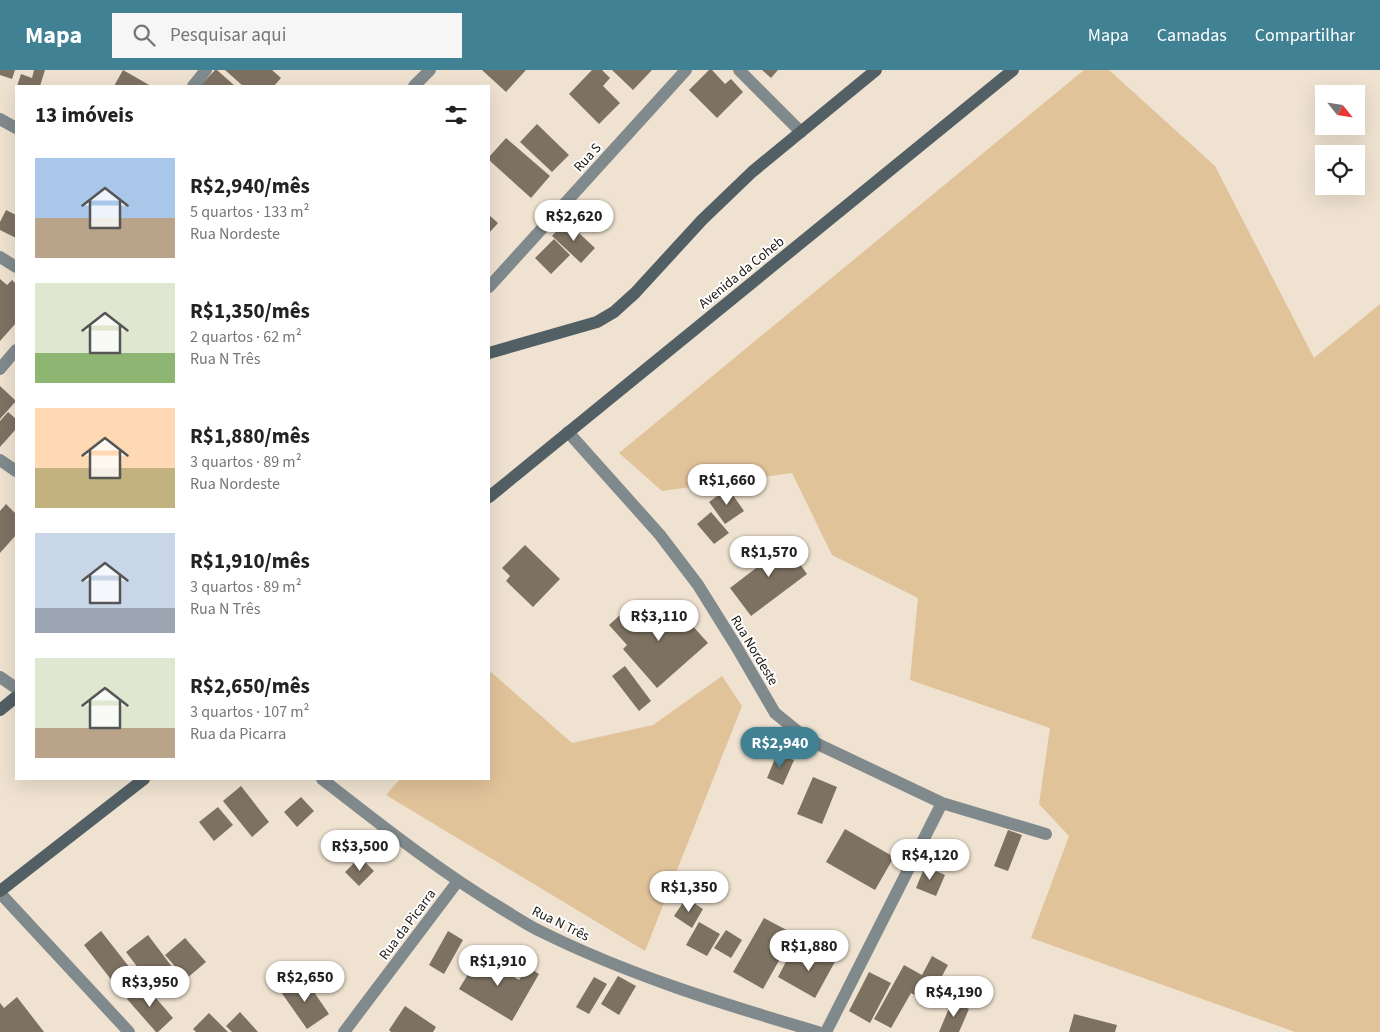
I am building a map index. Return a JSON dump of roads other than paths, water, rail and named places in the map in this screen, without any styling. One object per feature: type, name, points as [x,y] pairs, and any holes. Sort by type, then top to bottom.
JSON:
[{"type":"main road","points":[[490,353],[597,322],[614,312],[635,293],[717,206],[752,172],[876,70]]},
{"type":"main road","name":"Avenida da Coheb","points":[[490,496],[1013,70]]},
{"type":"main road","points":[[0,710],[15,698]]},
{"type":"main road","points":[[0,892],[143,780]]},
{"type":"street","points":[[194,85],[206,70]]},
{"type":"street","points":[[415,85],[430,70]]},
{"type":"street","name":"Rua S","points":[[490,286],[686,70]]},
{"type":"street","points":[[739,70],[801,132]]},
{"type":"street","points":[[0,119],[15,127]]},
{"type":"street","points":[[0,257],[15,266]]},
{"type":"street","points":[[0,369],[15,351]]},
{"type":"street","name":"Rua Nordeste","points":[[568,432],[660,535],[698,585],[775,713],[807,739],[942,803],[1046,834]]},
{"type":"street","points":[[0,460],[15,470]]},
{"type":"street","points":[[0,677],[15,687]]},
{"type":"street","name":"Rua N Três","points":[[323,780],[422,856],[458,881],[539,931],[628,971],[717,1002],[818,1032]]},
{"type":"street","points":[[826,1032],[942,803]]},
{"type":"street","name":"Rua da Picarra","points":[[344,1032],[458,881]]},
{"type":"street","points":[[0,892],[129,1032]]}]
